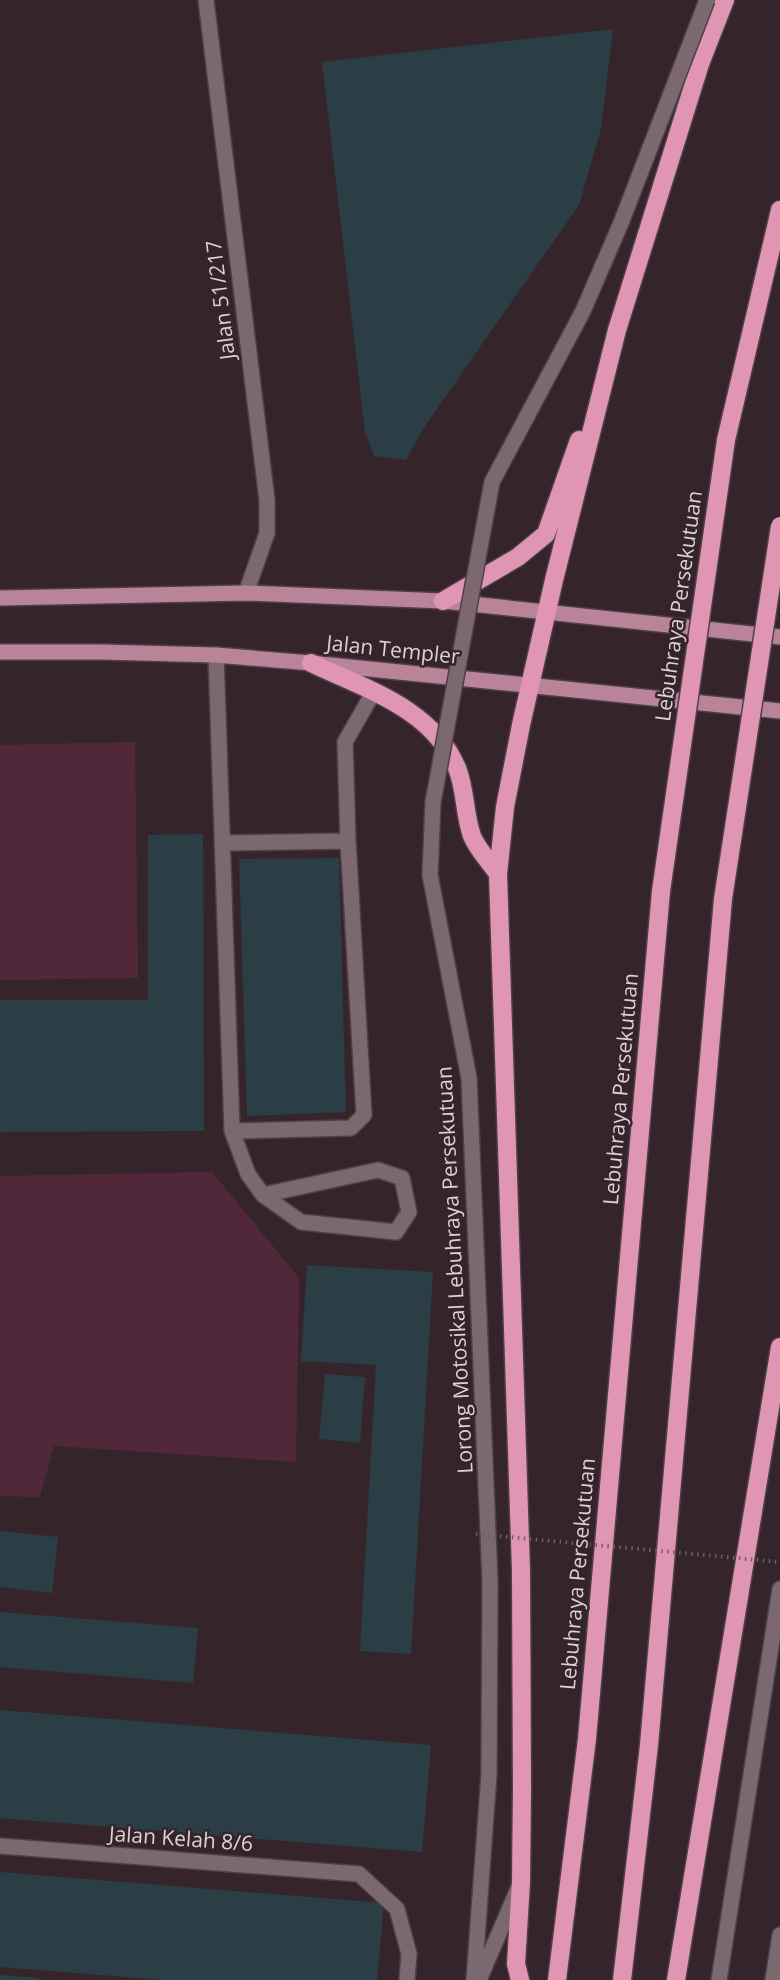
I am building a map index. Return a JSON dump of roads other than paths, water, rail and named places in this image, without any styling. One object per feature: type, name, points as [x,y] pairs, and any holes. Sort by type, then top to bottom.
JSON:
[{"type":"highway","points":[[443,601],[518,557],[546,534],[617,330],[700,64],[725,0]]},
{"type":"highway","name":"Lebuhraya Persekutuan","points":[[557,1980],[586,1739],[661,891],[726,440],[780,210]]},
{"type":"highway","points":[[520,1980],[516,1964],[521,1882],[521,1571],[498,874],[505,807],[530,685],[617,330]]},
{"type":"highway","points":[[622,1980],[650,1745],[723,899],[780,526]]},
{"type":"highway","points":[[311,663],[406,709],[425,723],[444,743],[458,769],[472,836],[498,874]]},
{"type":"highway","points":[[676,1980],[780,1347]]},
{"type":"main road","points":[[0,598],[246,593],[443,601],[780,637]]},
{"type":"main road","name":"Jalan Templer","points":[[0,652],[101,652],[216,656],[311,663],[780,711]]},
{"type":"street","name":"Jalan 51/217","points":[[207,0],[267,500],[267,533],[246,593]]},
{"type":"street","name":"Lorong Motosikal Lebuhraya Persekutuan","points":[[474,1980],[489,1774],[490,1581],[469,1078],[430,875],[433,802],[492,482],[583,311],[621,223],[707,0]]},
{"type":"street","points":[[700,64],[714,0]]},
{"type":"street","points":[[216,656],[232,1131],[248,1174],[263,1195],[301,1222],[396,1232],[409,1212],[402,1178],[378,1170],[263,1195]]},
{"type":"street","points":[[232,1131],[351,1128],[364,1114],[348,841],[345,742],[373,693]]},
{"type":"street","points":[[223,843],[348,841]]},
{"type":"street","points":[[719,1980],[780,1589]]},
{"type":"street","name":"Jalan Kelah 8/6","points":[[0,1846],[359,1874],[397,1909],[409,1954],[407,1980]]},
{"type":"street","points":[[479,1980],[521,1882]]},
{"type":"street","points":[[773,1980],[780,1935]]}]
